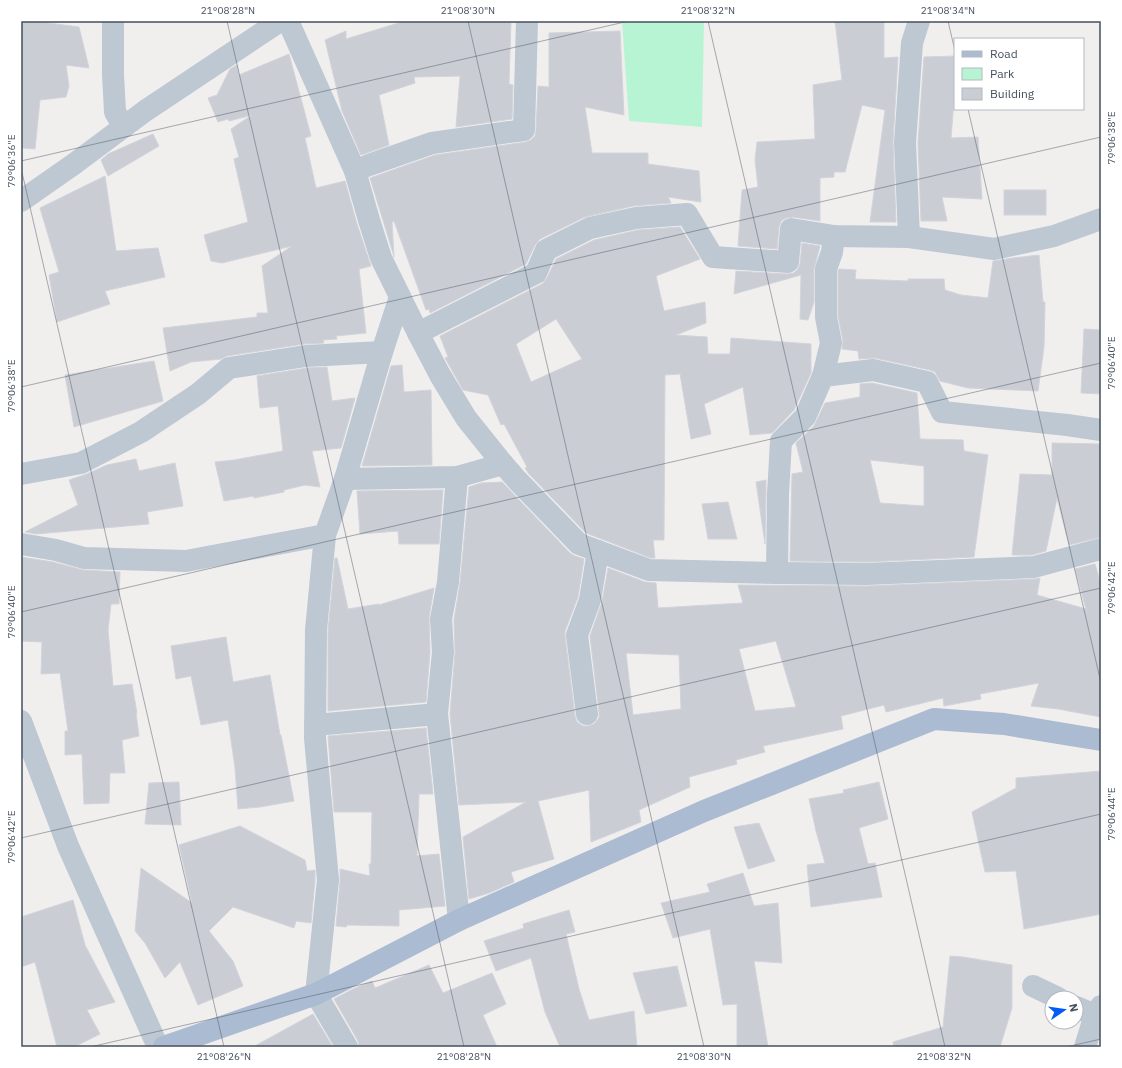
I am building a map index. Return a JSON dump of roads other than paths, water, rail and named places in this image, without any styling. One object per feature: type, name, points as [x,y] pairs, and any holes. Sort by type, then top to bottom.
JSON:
[{"type":"main road","points":[[164,1047],[194,1042],[316,994],[459,920],[704,812],[934,719],[1004,724],[1101,740]]},
{"type":"street","points":[[113,21],[113,76],[115,112],[124,127]]},
{"type":"street","points":[[21,201],[124,127],[280,21]]},
{"type":"street","points":[[288,21],[355,171],[381,258],[440,375],[466,418],[503,464],[579,544],[649,570],[777,574],[866,574],[1034,567],[1101,549]]},
{"type":"street","points":[[355,171],[369,164],[432,143],[524,130],[527,21]]},
{"type":"street","points":[[909,237],[905,143],[912,43],[919,21]]},
{"type":"street","points":[[418,333],[536,273],[546,250],[590,228],[636,218],[687,214],[713,257],[788,262],[791,229],[834,236],[909,237],[994,249],[1054,236],[1101,219]]},
{"type":"street","points":[[777,574],[778,494],[781,441],[805,417],[824,376],[831,343],[826,317],[826,269],[832,252],[834,236]]},
{"type":"street","points":[[347,1047],[316,994],[328,880],[314,725],[316,630],[325,534],[345,479],[382,352],[400,297]]},
{"type":"street","points":[[21,474],[81,463],[141,432],[198,394],[229,368],[306,356],[382,352]]},
{"type":"street","points":[[824,376],[873,370],[926,382],[942,412],[1101,430]]},
{"type":"street","points":[[345,479],[457,477],[503,464]]},
{"type":"street","points":[[457,477],[448,582],[441,619],[443,652],[438,714],[459,920]]},
{"type":"street","points":[[21,544],[56,550],[84,558],[186,562],[325,534]]},
{"type":"street","points":[[587,714],[577,635],[590,600],[598,551]]},
{"type":"street","points":[[314,725],[438,714]]},
{"type":"street","points":[[21,721],[68,846],[158,1047]]},
{"type":"street","points":[[1033,986],[1044,991]]},
{"type":"street","points":[[1085,1047],[1091,1009]]}]
